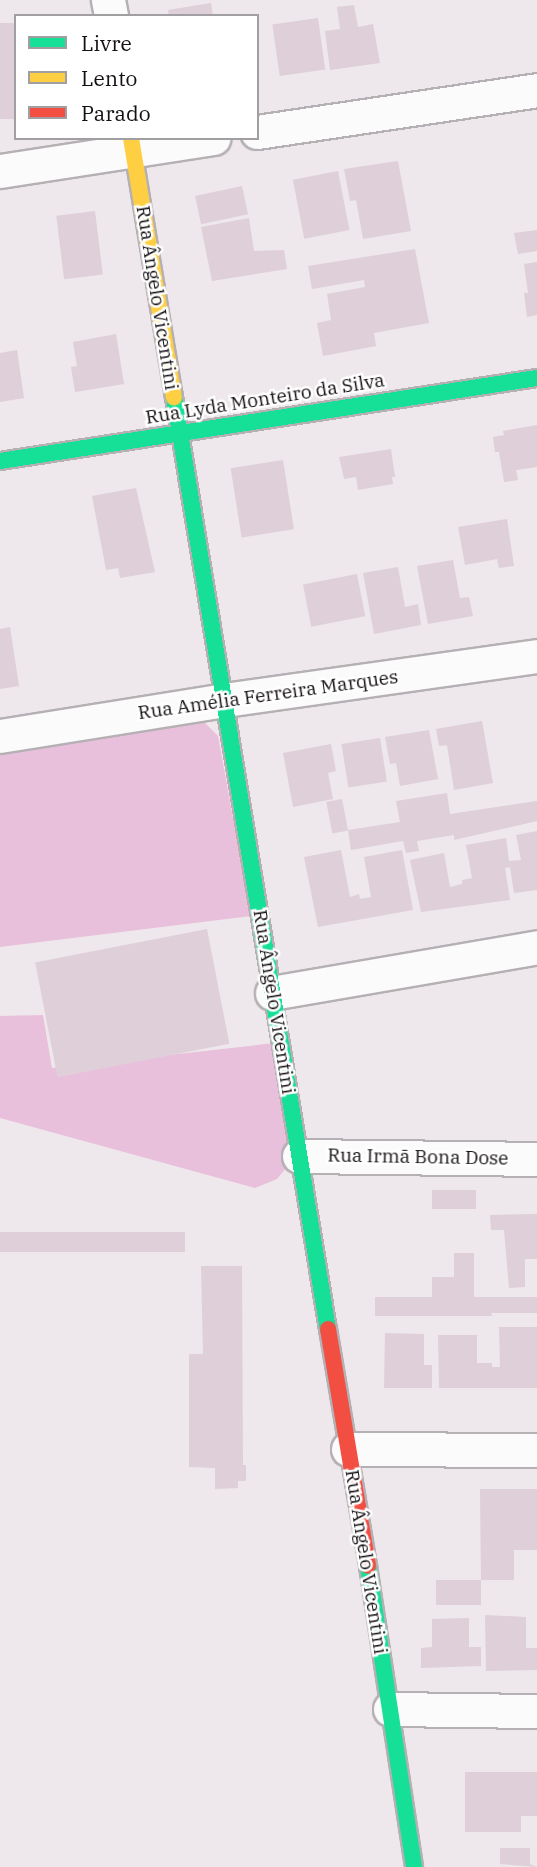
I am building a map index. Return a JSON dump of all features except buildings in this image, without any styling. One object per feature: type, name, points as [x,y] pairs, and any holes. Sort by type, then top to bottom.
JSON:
[{"type":"street","points":[[259,132],[537,90]]},
{"type":"street","points":[[0,171],[132,144],[186,140]]},
{"type":"street","name":"Rua Ângelo Vicentini","points":[[132,144],[348,1449],[414,1867]]},
{"type":"street","name":"Rua Lyda Monteiro da Silva","points":[[0,461],[537,378]]},
{"type":"street","name":"Rua Amélia Ferreira Marques","points":[[0,736],[224,700],[537,656]]},
{"type":"street","points":[[272,993],[537,947]]},
{"type":"street","name":"Rua Irmã Bona Dose","points":[[299,1156],[537,1159]]},
{"type":"street","points":[[348,1449],[537,1450]]},
{"type":"street","points":[[390,1709],[537,1711]]},
{"type":"shaded area","points":[[181,713],[203,721],[218,736],[251,916],[0,947],[0,744]]},
{"type":"shaded area","points":[[43,1015],[52,1068],[275,1043],[294,1158],[277,1179],[255,1188],[0,1118],[0,1016]]},
{"type":"traffic: fast","points":[[0,461],[537,378]]},
{"type":"traffic: fast","points":[[174,397],[328,1329]]},
{"type":"traffic: fast","points":[[368,1566],[414,1867]]},
{"type":"traffic: slow","points":[[131,140],[174,397]]},
{"type":"traffic: jam","points":[[328,1329],[368,1566]]}]
